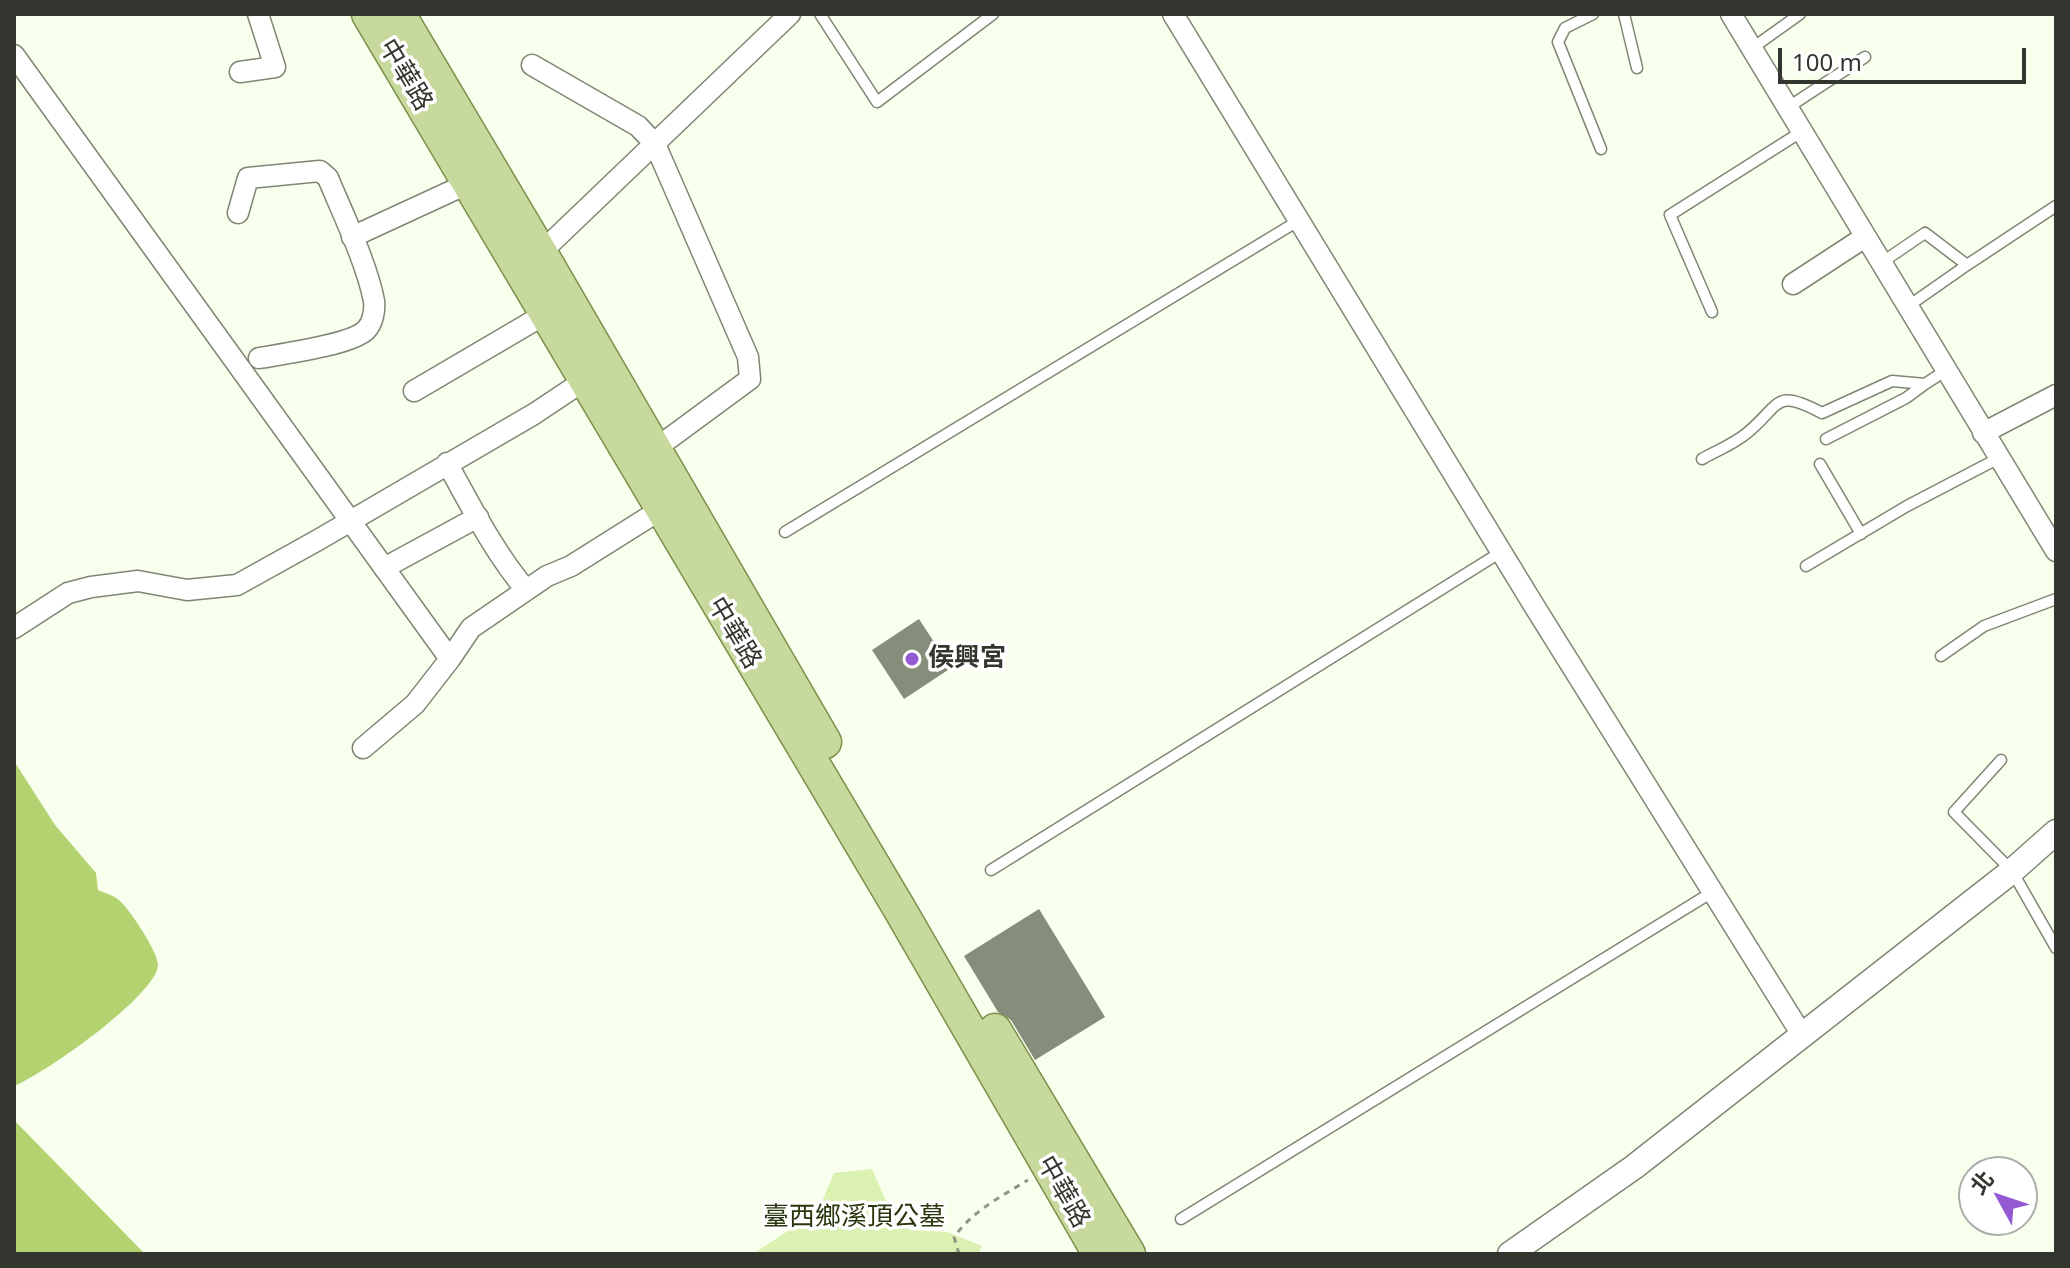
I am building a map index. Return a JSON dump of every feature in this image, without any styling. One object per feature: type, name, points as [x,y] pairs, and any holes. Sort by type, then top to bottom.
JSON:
[{"type":"main road","name":"中華路","points":[[368,14],[469,183],[532,262],[547,313],[585,380],[899,908],[1099,1254]]},
{"type":"main road","name":"中華路","points":[[399,14],[532,262],[655,449],[900,872],[1129,1254]]},
{"type":"street","points":[[240,72],[275,67],[258,14]]},
{"type":"street","points":[[532,262],[790,14]]},
{"type":"street","points":[[1173,14],[1501,552],[1802,1035]]},
{"type":"street","points":[[1731,14],[2056,551]]},
{"type":"street","points":[[14,55],[450,659]]},
{"type":"street","points":[[532,65],[638,126],[655,144],[748,357],[750,379],[655,449]]},
{"type":"street","points":[[238,213],[248,178],[320,171],[328,178],[374,302],[373,317],[367,330],[350,339],[259,358]]},
{"type":"street","points":[[352,237],[469,183]]},
{"type":"street","points":[[1793,284],[1865,237]]},
{"type":"street","points":[[414,391],[547,313]]},
{"type":"street","points":[[14,628],[68,593],[91,587],[138,581],[187,590],[237,585],[534,414],[585,380]]},
{"type":"street","points":[[1983,433],[2056,395]]},
{"type":"street","points":[[447,463],[513,575],[526,590]]},
{"type":"street","points":[[363,748],[415,704],[471,628],[547,576],[571,566],[660,510]]},
{"type":"street","points":[[384,568],[478,517]]},
{"type":"street","points":[[1510,1254],[1634,1167],[2012,871],[2056,832]]},
{"type":"lane","points":[[820,14],[877,102],[993,14]]},
{"type":"lane","points":[[1593,14],[1565,28],[1558,42],[1601,149]]},
{"type":"lane","points":[[1624,14],[1637,68]]},
{"type":"lane","points":[[1751,49],[1800,14]]},
{"type":"lane","points":[[1787,108],[1865,57]]},
{"type":"lane","points":[[1712,312],[1670,215],[1801,132]]},
{"type":"lane","points":[[1907,307],[2056,206]]},
{"type":"lane","points":[[785,532],[1298,221]]},
{"type":"lane","points":[[1880,263],[1925,233],[1967,265]]},
{"type":"lane","points":[[1826,439],[1906,398],[1945,371]]},
{"type":"lane","points":[[1702,459],[1745,435],[1778,402],[1797,400],[1822,413],[1892,381],[1925,384]]},
{"type":"lane","points":[[1806,566],[1907,506],[1999,458]]},
{"type":"lane","points":[[1820,464],[1861,534]]},
{"type":"lane","points":[[991,870],[1501,552]]},
{"type":"lane","points":[[1941,656],[1984,626],[2056,599]]},
{"type":"lane","points":[[2001,760],[1954,812],[2012,871],[2056,948]]},
{"type":"lane","points":[[1181,1219],[1714,891]]},
{"type":"path","points":[[959,1254],[954,1237],[963,1224],[978,1210],[1049,1168]]},
{"type":"green space","name":"臺西鄉溪頂公墓","points":[[872,1169],[885,1199],[909,1230],[947,1232],[982,1246],[978,1254],[753,1254],[818,1211],[834,1173]]},
{"type":"shaded area","points":[[14,761],[55,825],[96,873],[98,890],[118,899],[125,906],[153,951],[158,965],[153,978],[120,1014],[49,1067],[14,1086]]},
{"type":"shaded area","points":[[14,1120],[145,1254],[14,1254]]},
{"type":"building","name":"侯興宮","points":[[919,619],[951,668],[904,699],[872,650]]},
{"type":"building","points":[[1039,909],[1105,1017],[1035,1060],[1011,1020],[998,1012],[964,956]]},
{"type":"place","name":"侯興宮","points":[[912,659]]}]
